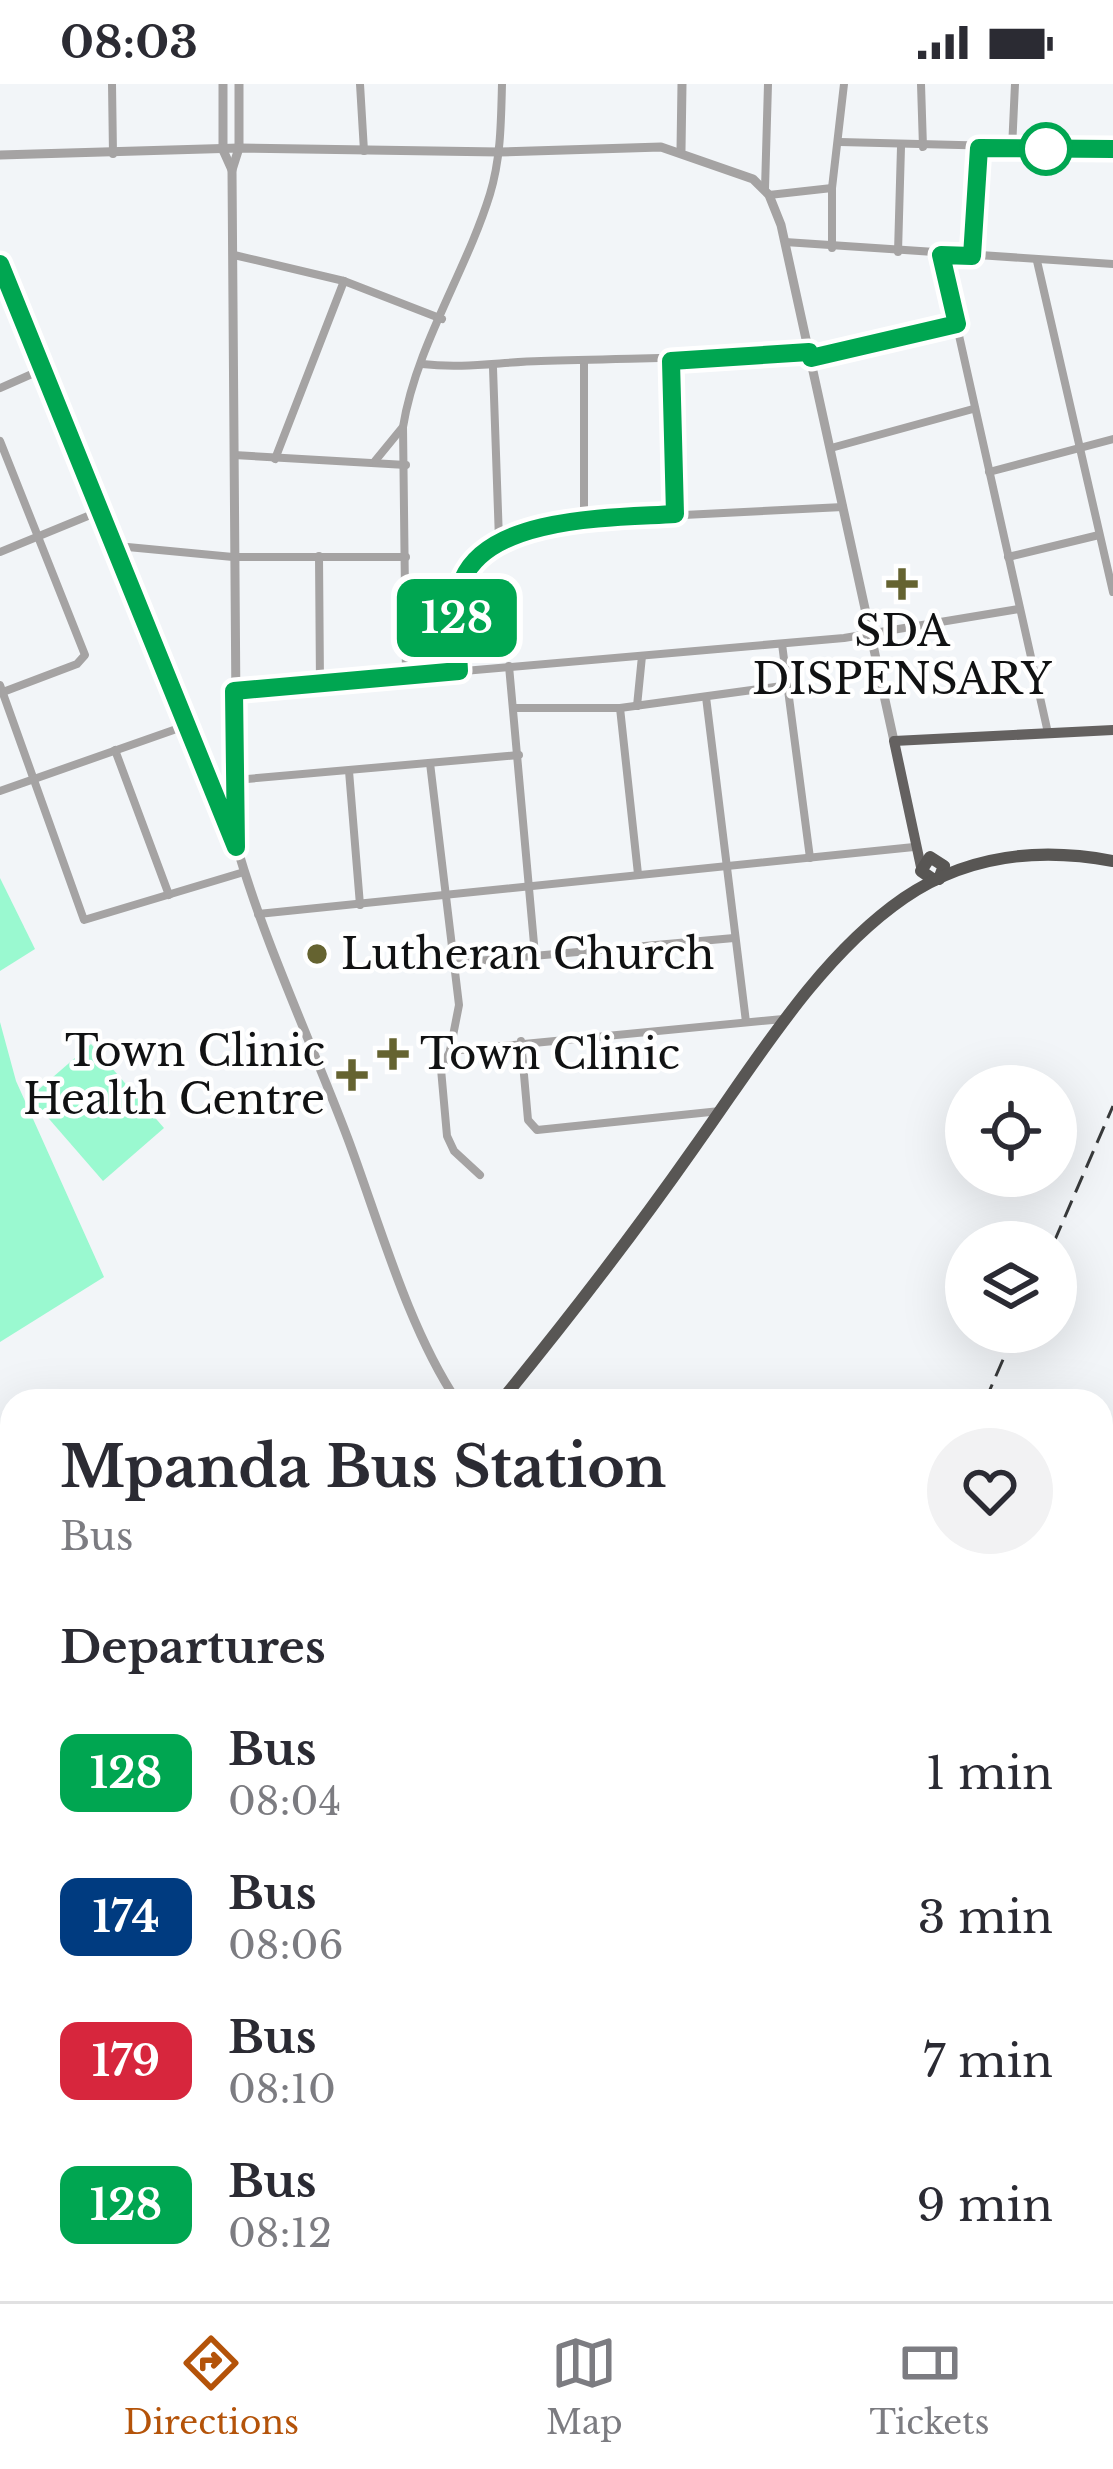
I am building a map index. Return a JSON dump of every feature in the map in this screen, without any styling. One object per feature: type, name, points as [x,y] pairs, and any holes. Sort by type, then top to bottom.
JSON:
[{"type":"highway","points":[[904,898],[921,869],[936,858],[974,862],[1050,853],[1113,861]]},
{"type":"highway","points":[[936,858],[944,870],[937,880]]},
{"type":"highway","points":[[510,1389],[585,1297],[841,955],[904,898],[974,862]]},
{"type":"highway","points":[[921,869],[937,880]]},
{"type":"main road","points":[[921,869],[894,742],[1113,730]]},
{"type":"main road","points":[[912,832],[936,858]]},
{"type":"street","points":[[112,84],[113,156]]},
{"type":"street","points":[[223,84],[223,151],[232,170]]},
{"type":"street","points":[[236,847],[232,170],[239,148],[239,84]]},
{"type":"street","points":[[360,84],[364,151]]},
{"type":"street","points":[[406,677],[403,427],[422,364],[489,199],[499,152],[502,84]]},
{"type":"street","points":[[681,150],[682,84]]},
{"type":"street","points":[[768,84],[767,192],[785,242],[894,742]]},
{"type":"street","points":[[832,248],[832,188],[844,84]]},
{"type":"street","points":[[921,84],[923,147]]},
{"type":"street","points":[[1012,148],[1015,84]]},
{"type":"street","points":[[840,142],[1113,149]]},
{"type":"street","points":[[898,252],[901,147]]},
{"type":"street","points":[[0,155],[113,156],[239,148],[681,150],[742,173],[767,192],[832,188]]},
{"type":"street","points":[[972,256],[979,148]]},
{"type":"street","points":[[785,242],[1113,264]]},
{"type":"street","points":[[234,255],[344,281],[442,319]]},
{"type":"street","points":[[941,255],[1048,733]]},
{"type":"street","points":[[1037,261],[1113,592]]},
{"type":"street","points":[[0,264],[4,286],[236,847],[256,914],[449,1389]]},
{"type":"street","points":[[275,458],[344,281]]},
{"type":"street","points":[[422,364],[493,368],[810,355],[957,324]]},
{"type":"street","points":[[584,361],[584,520]]},
{"type":"street","points":[[671,361],[675,514]]},
{"type":"street","points":[[493,368],[499,540]]},
{"type":"street","points":[[0,388],[41,370]]},
{"type":"street","points":[[831,448],[974,410]]},
{"type":"street","points":[[375,461],[403,427]]},
{"type":"street","points":[[989,472],[1113,439]]},
{"type":"street","points":[[0,441],[85,655],[77,664],[2,688],[84,920],[244,872]]},
{"type":"street","points":[[232,455],[406,465]]},
{"type":"street","points":[[459,671],[458,591],[472,564],[499,540],[584,520],[843,507]]},
{"type":"street","points":[[0,552],[100,511]]},
{"type":"street","points":[[1007,557],[1099,535]]},
{"type":"street","points":[[117,545],[233,557],[406,557]]},
{"type":"street","points":[[319,556],[320,685]]},
{"type":"street","points":[[234,691],[782,644],[1018,609]]},
{"type":"street","points":[[782,644],[810,857]]},
{"type":"street","points":[[637,706],[642,656]]},
{"type":"street","points":[[509,666],[535,955]]},
{"type":"street","points":[[515,708],[620,708],[789,685]]},
{"type":"street","points":[[706,698],[746,1022]]},
{"type":"street","points":[[620,708],[638,874]]},
{"type":"street","points":[[0,791],[185,726]]},
{"type":"street","points":[[115,750],[170,895]]},
{"type":"street","points":[[235,781],[519,755]]},
{"type":"street","points":[[430,763],[459,1005],[450,1052],[441,1069],[447,1136],[454,1150],[480,1174]]},
{"type":"street","points":[[349,771],[360,904]]},
{"type":"street","points":[[256,914],[914,847]]},
{"type":"street","points":[[454,963],[734,938]]},
{"type":"street","points":[[450,1052],[521,1041],[789,1019]]},
{"type":"street","points":[[521,1041],[528,1120],[537,1130],[721,1111]]},
{"type":"street","points":[[442,1378],[443,1389]]},
{"type":"green space","points":[[0,878],[35,949],[0,971]]},
{"type":"green space","points":[[0,1022],[16,1081],[104,1277],[0,1342]]},
{"type":"green space","points":[[91,1044],[164,1128],[103,1181],[30,1097]]},
{"type":"railway","points":[[1063,1221],[1113,1106]]},
{"type":"railway","points":[[990,1389],[1006,1353]]},
{"type":"bus line","name":"128","points":[[0,264],[236,847],[234,691],[459,671],[458,591],[472,564],[499,540],[584,520],[675,514],[671,361],[809,352],[811,358],[957,324],[941,255],[972,256],[979,148],[1113,149]]},
{"type":"place","name":"SDA DISPENSARY","points":[[902,584]]},
{"type":"place","name":"Lutheran Church","points":[[317,954]]},
{"type":"place","name":"Town Clinic","points":[[393,1054]]},
{"type":"place","name":"Town Clinic Health Centre","points":[[352,1075]]}]
